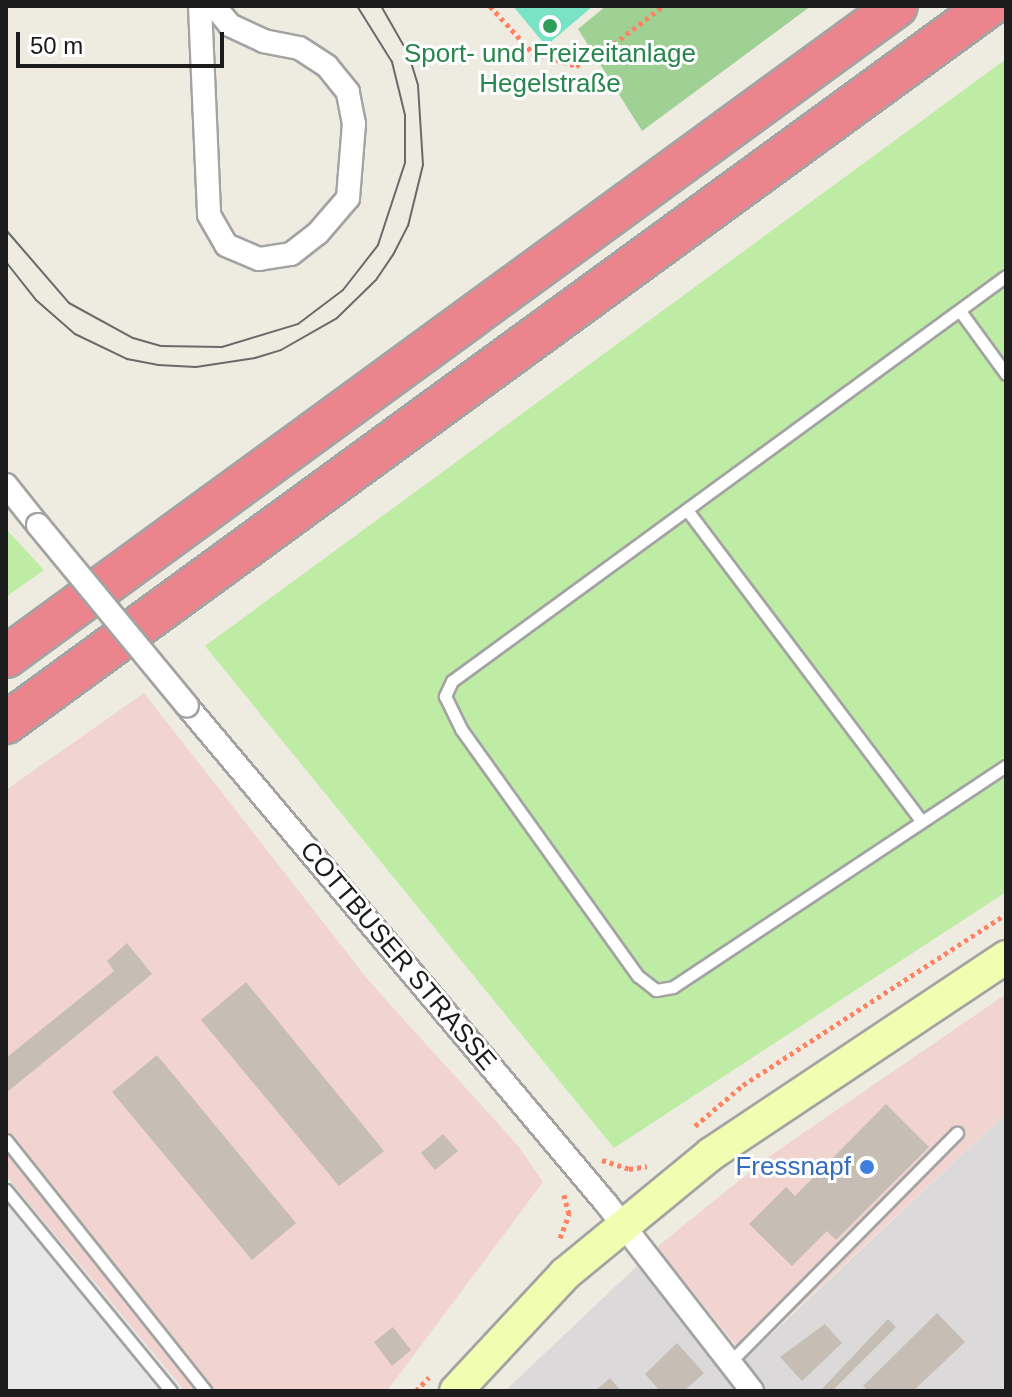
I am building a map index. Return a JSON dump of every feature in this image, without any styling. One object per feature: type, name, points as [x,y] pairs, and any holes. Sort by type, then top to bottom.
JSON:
[{"type":"highway","points":[[6,657],[897,6]]},
{"type":"highway","points":[[6,723],[989,6]]},
{"type":"main road","points":[[456,1391],[565,1274],[614,1214],[1006,957]]},
{"type":"street","points":[[200,6],[209,215],[226,245],[259,259],[291,254],[318,233],[348,198],[354,124],[348,92],[318,60],[299,48],[264,41],[230,25],[214,6]]},
{"type":"street","name":"COTTBUSER STRASSE","points":[[6,485],[187,706],[614,1214],[752,1391]]},
{"type":"lane","points":[[1006,276],[452,681],[445,696],[461,729],[638,976],[656,990],[673,987],[1006,766]]},
{"type":"lane","points":[[960,311],[1006,374]]},
{"type":"lane","points":[[687,510],[921,821]]},
{"type":"lane","points":[[729,1364],[957,1133]]},
{"type":"lane","points":[[6,1140],[206,1391]]},
{"type":"lane","points":[[6,1190],[171,1391]]},
{"type":"path","points":[[490,6],[532,52],[576,66],[601,54],[663,6]]},
{"type":"path","points":[[683,1136],[743,1085],[1006,914]]},
{"type":"path","points":[[614,1214],[659,1156]]},
{"type":"shaded area","points":[[144,693],[369,981],[519,1147],[543,1182],[387,1391],[6,1391],[6,790]]},
{"type":"shaded area","points":[[1006,994],[1006,1113],[745,1357],[657,1247],[767,1158]]},
{"type":"shaded area","points":[[1006,1113],[1006,1391],[505,1391],[637,1266],[725,1378]]},
{"type":"shaded area","points":[[7,1177],[185,1391],[6,1391]]},
{"type":"green space","name":"Sport- und Freizeitanlage Hegelstraße","points":[[513,6],[593,6],[546,46]]},
{"type":"green space","points":[[606,6],[811,6],[642,131],[578,29]]},
{"type":"green space","points":[[1006,59],[1006,892],[614,1148],[205,646]]},
{"type":"green space","points":[[6,529],[44,570],[6,597]]},
{"type":"building","points":[[127,943],[152,974],[6,1093],[6,1058],[114,971],[107,961]]},
{"type":"building","points":[[246,982],[384,1151],[339,1186],[201,1020]]},
{"type":"building","points":[[157,1055],[296,1223],[252,1260],[112,1092]]},
{"type":"building","name":"Fressnapf","points":[[886,1104],[929,1147],[836,1240],[827,1231],[792,1266],[749,1224],[786,1187],[795,1196]]},
{"type":"building","points":[[443,1134],[458,1151],[435,1170],[421,1153]]},
{"type":"building","points":[[937,1313],[965,1342],[913,1391],[868,1391],[863,1386]]},
{"type":"building","points":[[888,1319],[896,1327],[832,1391],[820,1391]]},
{"type":"building","points":[[825,1324],[842,1343],[802,1381],[780,1357]]},
{"type":"building","points":[[393,1327],[411,1350],[392,1366],[374,1342]]},
{"type":"building","points":[[677,1343],[704,1373],[684,1391],[660,1391],[645,1374]]},
{"type":"building","points":[[610,1378],[621,1391],[595,1391]]},
{"type":"tram line","points":[[6,230],[69,303],[133,338],[161,346],[222,347],[298,324],[343,290],[378,245],[405,163],[405,115],[392,62],[357,6]]},
{"type":"tram line","points":[[6,262],[36,300],[75,334],[127,359],[158,365],[196,367],[255,358],[281,350],[337,318],[376,280],[393,255],[408,226],[423,165],[418,85],[409,55],[381,6]]},
{"type":"place","name":"Sport- und Freizeitanlage Hegelstraße","points":[[550,26]]},
{"type":"place","name":"Fressnapf","points":[[867,1167]]}]
